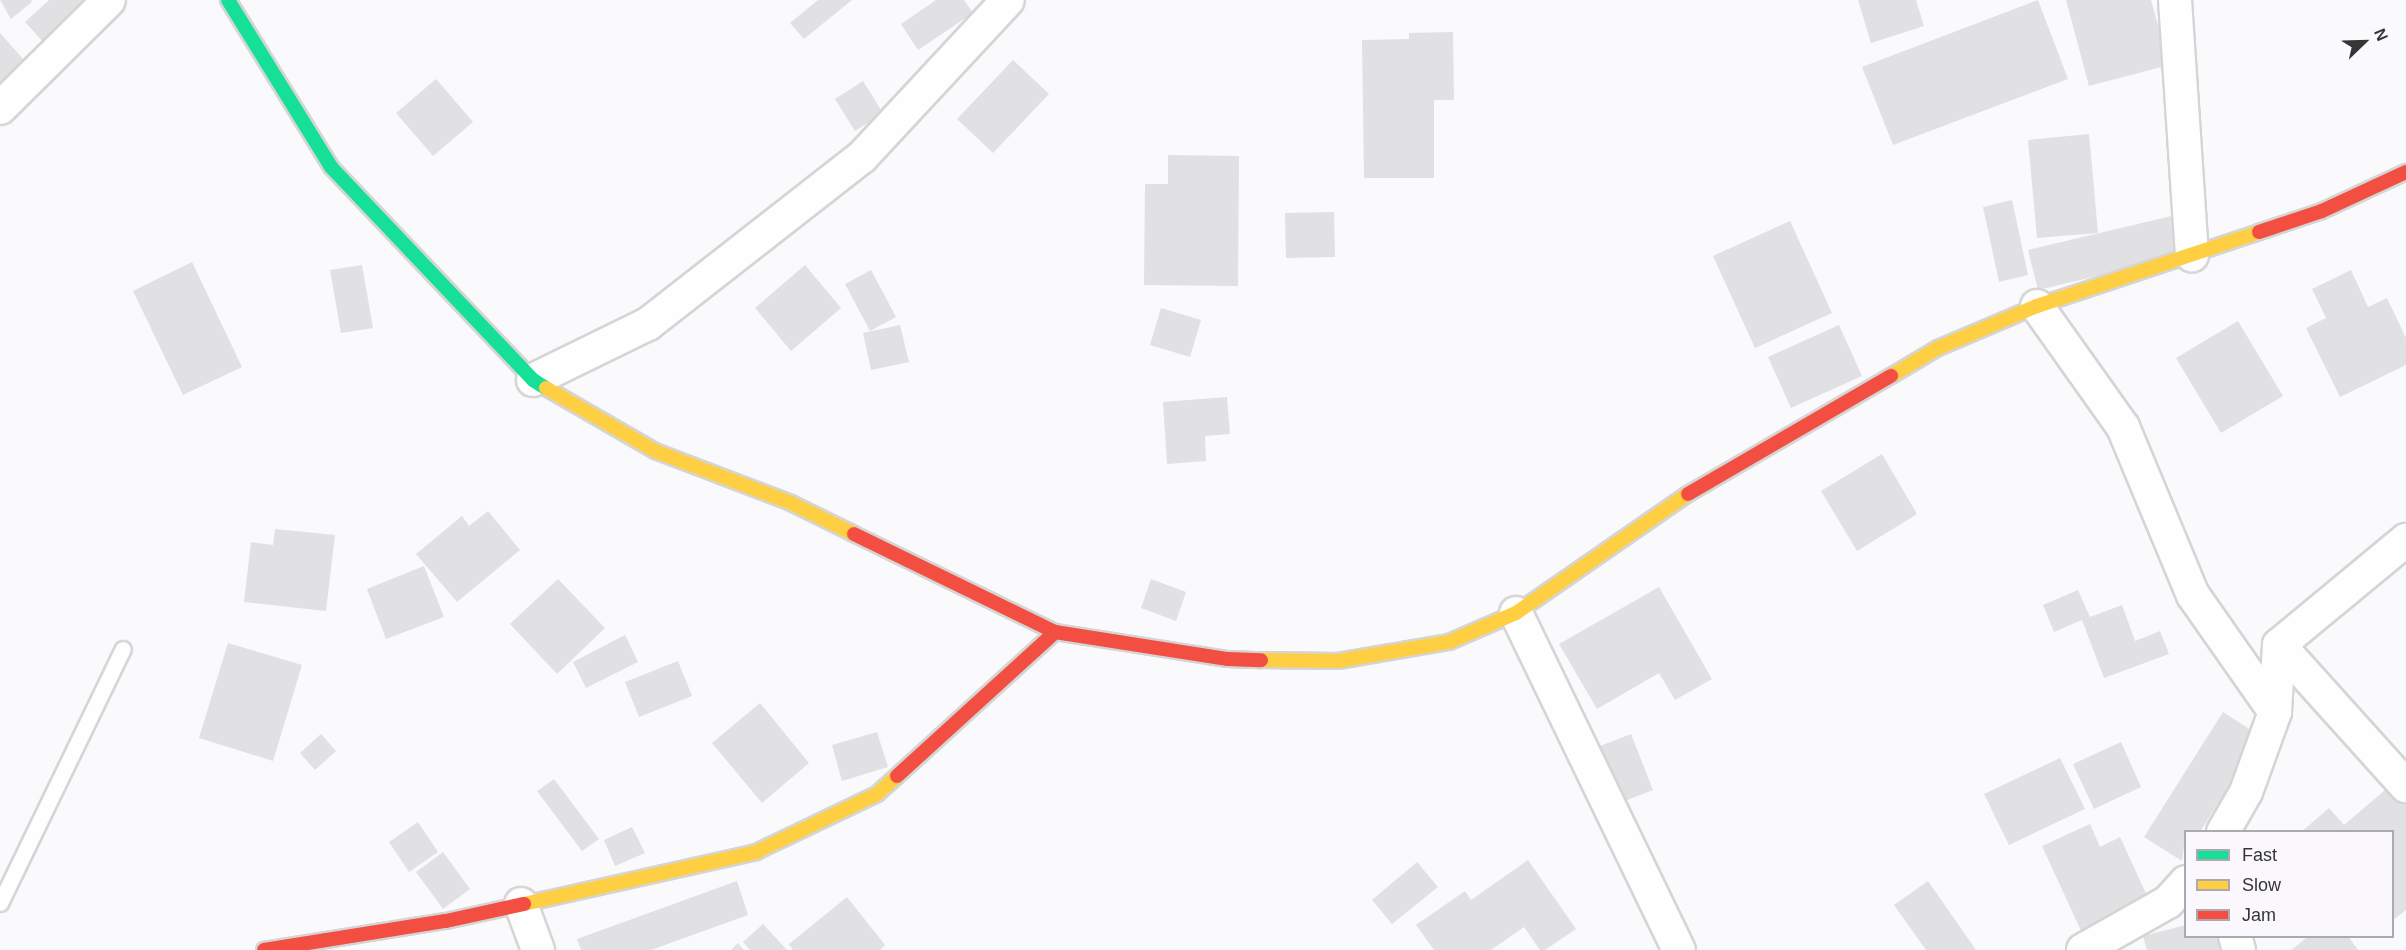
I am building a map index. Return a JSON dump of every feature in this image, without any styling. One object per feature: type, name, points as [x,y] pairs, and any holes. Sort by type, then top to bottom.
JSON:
[{"type":"street","points":[[0,108],[109,0]]},
{"type":"street","points":[[228,0],[331,167],[533,380],[655,451],[791,503],[1055,632],[1228,659],[1338,661],[1449,642],[1516,613],[1662,509],[1938,348],[2037,306],[2322,211],[2406,172]]},
{"type":"street","points":[[533,380],[648,324],[862,157],[1008,0]]},
{"type":"street","points":[[2175,0],[2192,255]]},
{"type":"street","points":[[2037,306],[2123,426],[2193,596],[2275,712]]},
{"type":"street","points":[[2224,830],[2246,792],[2275,712],[2279,645],[2406,540]]},
{"type":"street","points":[[1516,613],[1679,950]]},
{"type":"street","points":[[264,950],[446,921],[756,852],[877,794],[1055,632]]},
{"type":"street","points":[[2279,645],[2406,786]]},
{"type":"street","points":[[2083,950],[2168,902],[2184,884]]},
{"type":"street","points":[[520,904],[538,950]]},
{"type":"lane","points":[[0,903],[123,649]]},
{"type":"building","points":[[0,0],[31,0],[32,2],[11,19]]},
{"type":"building","points":[[49,0],[93,0],[45,44],[25,22]]},
{"type":"building","points":[[818,0],[852,0],[804,39],[790,23]]},
{"type":"building","points":[[936,0],[964,0],[973,13],[918,50],[901,24]]},
{"type":"building","points":[[1858,0],[1916,0],[1924,26],[1871,43]]},
{"type":"building","points":[[2038,0],[2068,79],[1893,145],[1862,67]]},
{"type":"building","points":[[2066,0],[2151,0],[2169,65],[2089,86]]},
{"type":"building","points":[[1453,32],[1454,100],[1434,100],[1434,178],[1364,178],[1362,40],[1409,39],[1409,33]]},
{"type":"building","points":[[0,33],[25,61],[0,83]]},
{"type":"building","points":[[1013,60],[1049,94],[993,153],[957,119]]},
{"type":"building","points":[[436,79],[473,122],[433,156],[396,113]]},
{"type":"building","points":[[863,81],[883,113],[855,131],[835,99]]},
{"type":"building","points":[[2089,134],[2098,233],[2037,238],[2028,140]]},
{"type":"building","points":[[1168,155],[1239,156],[1238,286],[1144,285],[1145,184],[1168,184]]},
{"type":"building","points":[[2012,200],[2028,275],[1999,282],[1983,207]]},
{"type":"building","points":[[1334,212],[1335,257],[1286,258],[1285,213]]},
{"type":"building","points":[[2180,214],[2190,254],[2038,290],[2028,250]]},
{"type":"building","points":[[1790,221],[1832,313],[1755,348],[1713,256]]},
{"type":"building","points":[[192,262],[242,367],[183,395],[133,291]]},
{"type":"building","points":[[362,265],[373,328],[341,333],[330,270]]},
{"type":"building","points":[[805,265],[841,308],[791,351],[755,308]]},
{"type":"building","points":[[871,270],[896,317],[870,331],[845,284]]},
{"type":"building","points":[[2351,270],[2368,307],[2387,298],[2406,338],[2406,365],[2340,397],[2306,328],[2326,318],[2312,289]]},
{"type":"building","points":[[1161,308],[1201,320],[1190,357],[1150,345]]},
{"type":"building","points":[[2238,321],[2283,396],[2221,433],[2176,358]]},
{"type":"building","points":[[900,325],[909,362],[871,370],[863,333]]},
{"type":"building","points":[[1839,325],[1862,376],[1791,408],[1768,357]]},
{"type":"building","points":[[1227,397],[1230,434],[1205,436],[1206,461],[1167,464],[1163,402]]},
{"type":"building","points":[[1882,454],[1917,514],[1857,551],[1821,491]]},
{"type":"building","points":[[488,511],[520,550],[457,602],[416,554],[462,516],[469,526]]},
{"type":"building","points":[[275,529],[335,535],[326,611],[244,602],[251,542],[273,545]]},
{"type":"building","points":[[424,566],[444,617],[386,639],[367,589]]},
{"type":"building","points":[[558,579],[605,628],[557,674],[510,624]]},
{"type":"building","points":[[1151,579],[1186,592],[1176,621],[1141,608]]},
{"type":"building","points":[[1659,587],[1712,679],[1675,700],[1659,673],[1597,709],[1559,644]]},
{"type":"building","points":[[2078,590],[2090,617],[2122,605],[2135,641],[2160,631],[2169,654],[2104,678],[2082,620],[2054,632],[2043,605]]},
{"type":"building","points":[[625,635],[638,662],[586,688],[573,662]]},
{"type":"building","points":[[228,643],[302,665],[273,761],[199,738]]},
{"type":"building","points":[[678,661],[692,696],[639,717],[625,682]]},
{"type":"building","points":[[760,703],[809,763],[762,803],[712,743]]},
{"type":"building","points":[[2223,712],[2260,736],[2201,830],[2184,830],[2182,861],[2144,837]]},
{"type":"building","points":[[877,732],[888,767],[842,781],[832,745]]},
{"type":"building","points":[[321,734],[336,751],[315,770],[300,753]]},
{"type":"building","points":[[1631,734],[1653,790],[1622,802],[1600,746]]},
{"type":"building","points":[[2121,742],[2141,787],[2094,809],[2073,764]]},
{"type":"building","points":[[2060,758],[2085,809],[2009,845],[1984,794]]},
{"type":"building","points":[[554,779],[599,839],[582,851],[537,791]]},
{"type":"building","points":[[2398,779],[2406,788],[2406,910],[2394,919],[2394,830],[2303,830],[2329,808],[2344,825]]},
{"type":"building","points":[[418,822],[438,852],[409,872],[389,842]]},
{"type":"building","points":[[2090,824],[2100,847],[2120,837],[2150,902],[2082,933],[2042,846]]},
{"type":"building","points":[[632,827],[645,853],[615,866],[604,840]]},
{"type":"building","points":[[443,852],[470,889],[443,909],[416,872]]},
{"type":"building","points":[[1528,860],[1576,929],[1545,950],[1540,950],[1524,927],[1491,950],[1434,950],[1416,925],[1465,891],[1471,900]]},
{"type":"building","points":[[1417,862],[1438,887],[1392,924],[1372,900]]},
{"type":"building","points":[[737,881],[748,915],[651,950],[581,950],[577,939]]},
{"type":"building","points":[[1928,881],[1976,950],[1926,950],[1894,905]]},
{"type":"building","points":[[847,897],[885,945],[880,950],[793,950],[789,944]]},
{"type":"building","points":[[763,924],[787,950],[750,950],[743,942]]},
{"type":"building","points":[[2184,926],[2184,938],[2232,938],[2235,950],[2147,950],[2143,936]]},
{"type":"building","points":[[2306,938],[2349,938],[2358,950],[2291,950]]},
{"type":"building","points":[[738,943],[744,950],[731,950]]},
{"type":"traffic: fast","points":[[228,0],[331,167],[533,380],[546,388]]},
{"type":"traffic: slow","points":[[1891,376],[1938,348],[2037,306],[2259,232]]},
{"type":"traffic: slow","points":[[546,388],[655,451],[791,503],[854,534]]},
{"type":"traffic: slow","points":[[1261,660],[1338,661],[1449,642],[1516,613],[1688,494]]},
{"type":"traffic: slow","points":[[524,904],[756,852],[877,794],[897,776]]},
{"type":"traffic: jam","points":[[2259,232],[2322,211],[2406,172]]},
{"type":"traffic: jam","points":[[1688,494],[1891,376]]},
{"type":"traffic: jam","points":[[854,534],[1055,632],[1228,659],[1261,660]]},
{"type":"traffic: jam","points":[[897,776],[1055,632]]},
{"type":"traffic: jam","points":[[264,950],[446,921],[524,904]]}]
